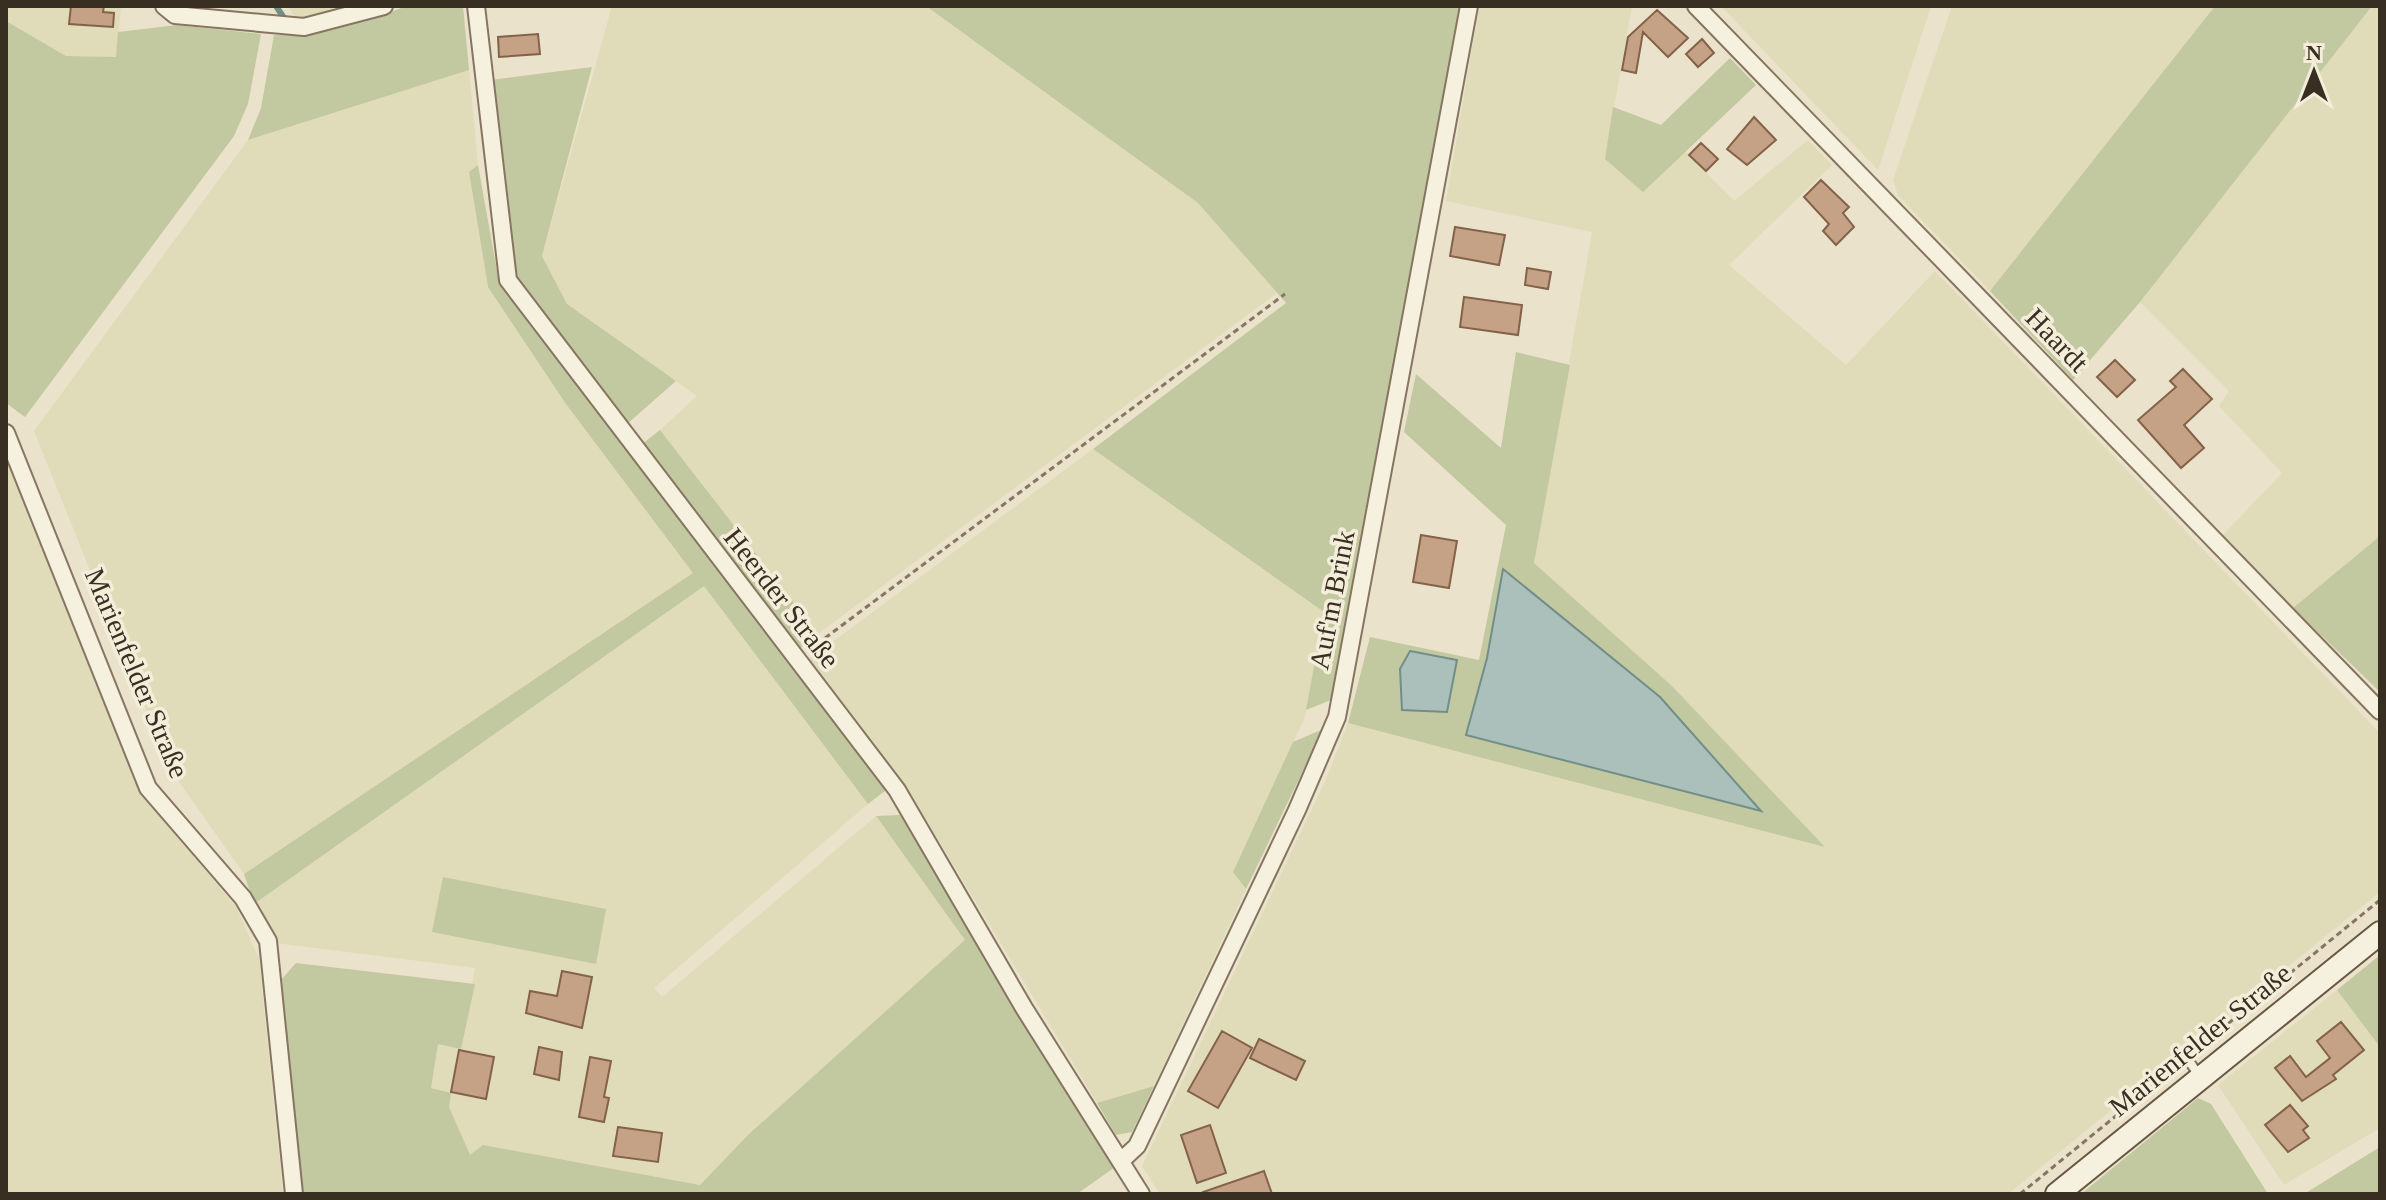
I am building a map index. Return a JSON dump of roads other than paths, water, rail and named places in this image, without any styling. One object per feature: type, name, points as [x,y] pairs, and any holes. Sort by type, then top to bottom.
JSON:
[{"type":"main road","name":"Marienfelder Straße","points":[[2057,1194],[2380,933]]},
{"type":"street","points":[[164,6],[175,15],[304,27],[384,6]]},
{"type":"street","name":"Heerder Straße","points":[[476,6],[508,280],[897,790],[1024,1008],[1141,1194]]},
{"type":"street","name":"Auf'm Brink","points":[[1121,1161],[1137,1146],[1297,810],[1337,717],[1469,6]]},
{"type":"street","name":"Haardt","points":[[1696,6],[2380,711]]},
{"type":"street","name":"Marienfelder Straße","points":[[6,433],[148,788],[243,898],[268,941],[294,1194]]},
{"type":"lane","points":[[2187,1058],[2201,1078]]},
{"type":"water","points":[[1503,569],[1660,697],[1761,811],[1466,735],[1487,658]]},
{"type":"water","points":[[1410,651],[1457,660],[1447,712],[1402,710],[1400,669]]},
{"type":"waterway","points":[[276,6],[284,18]]}]
